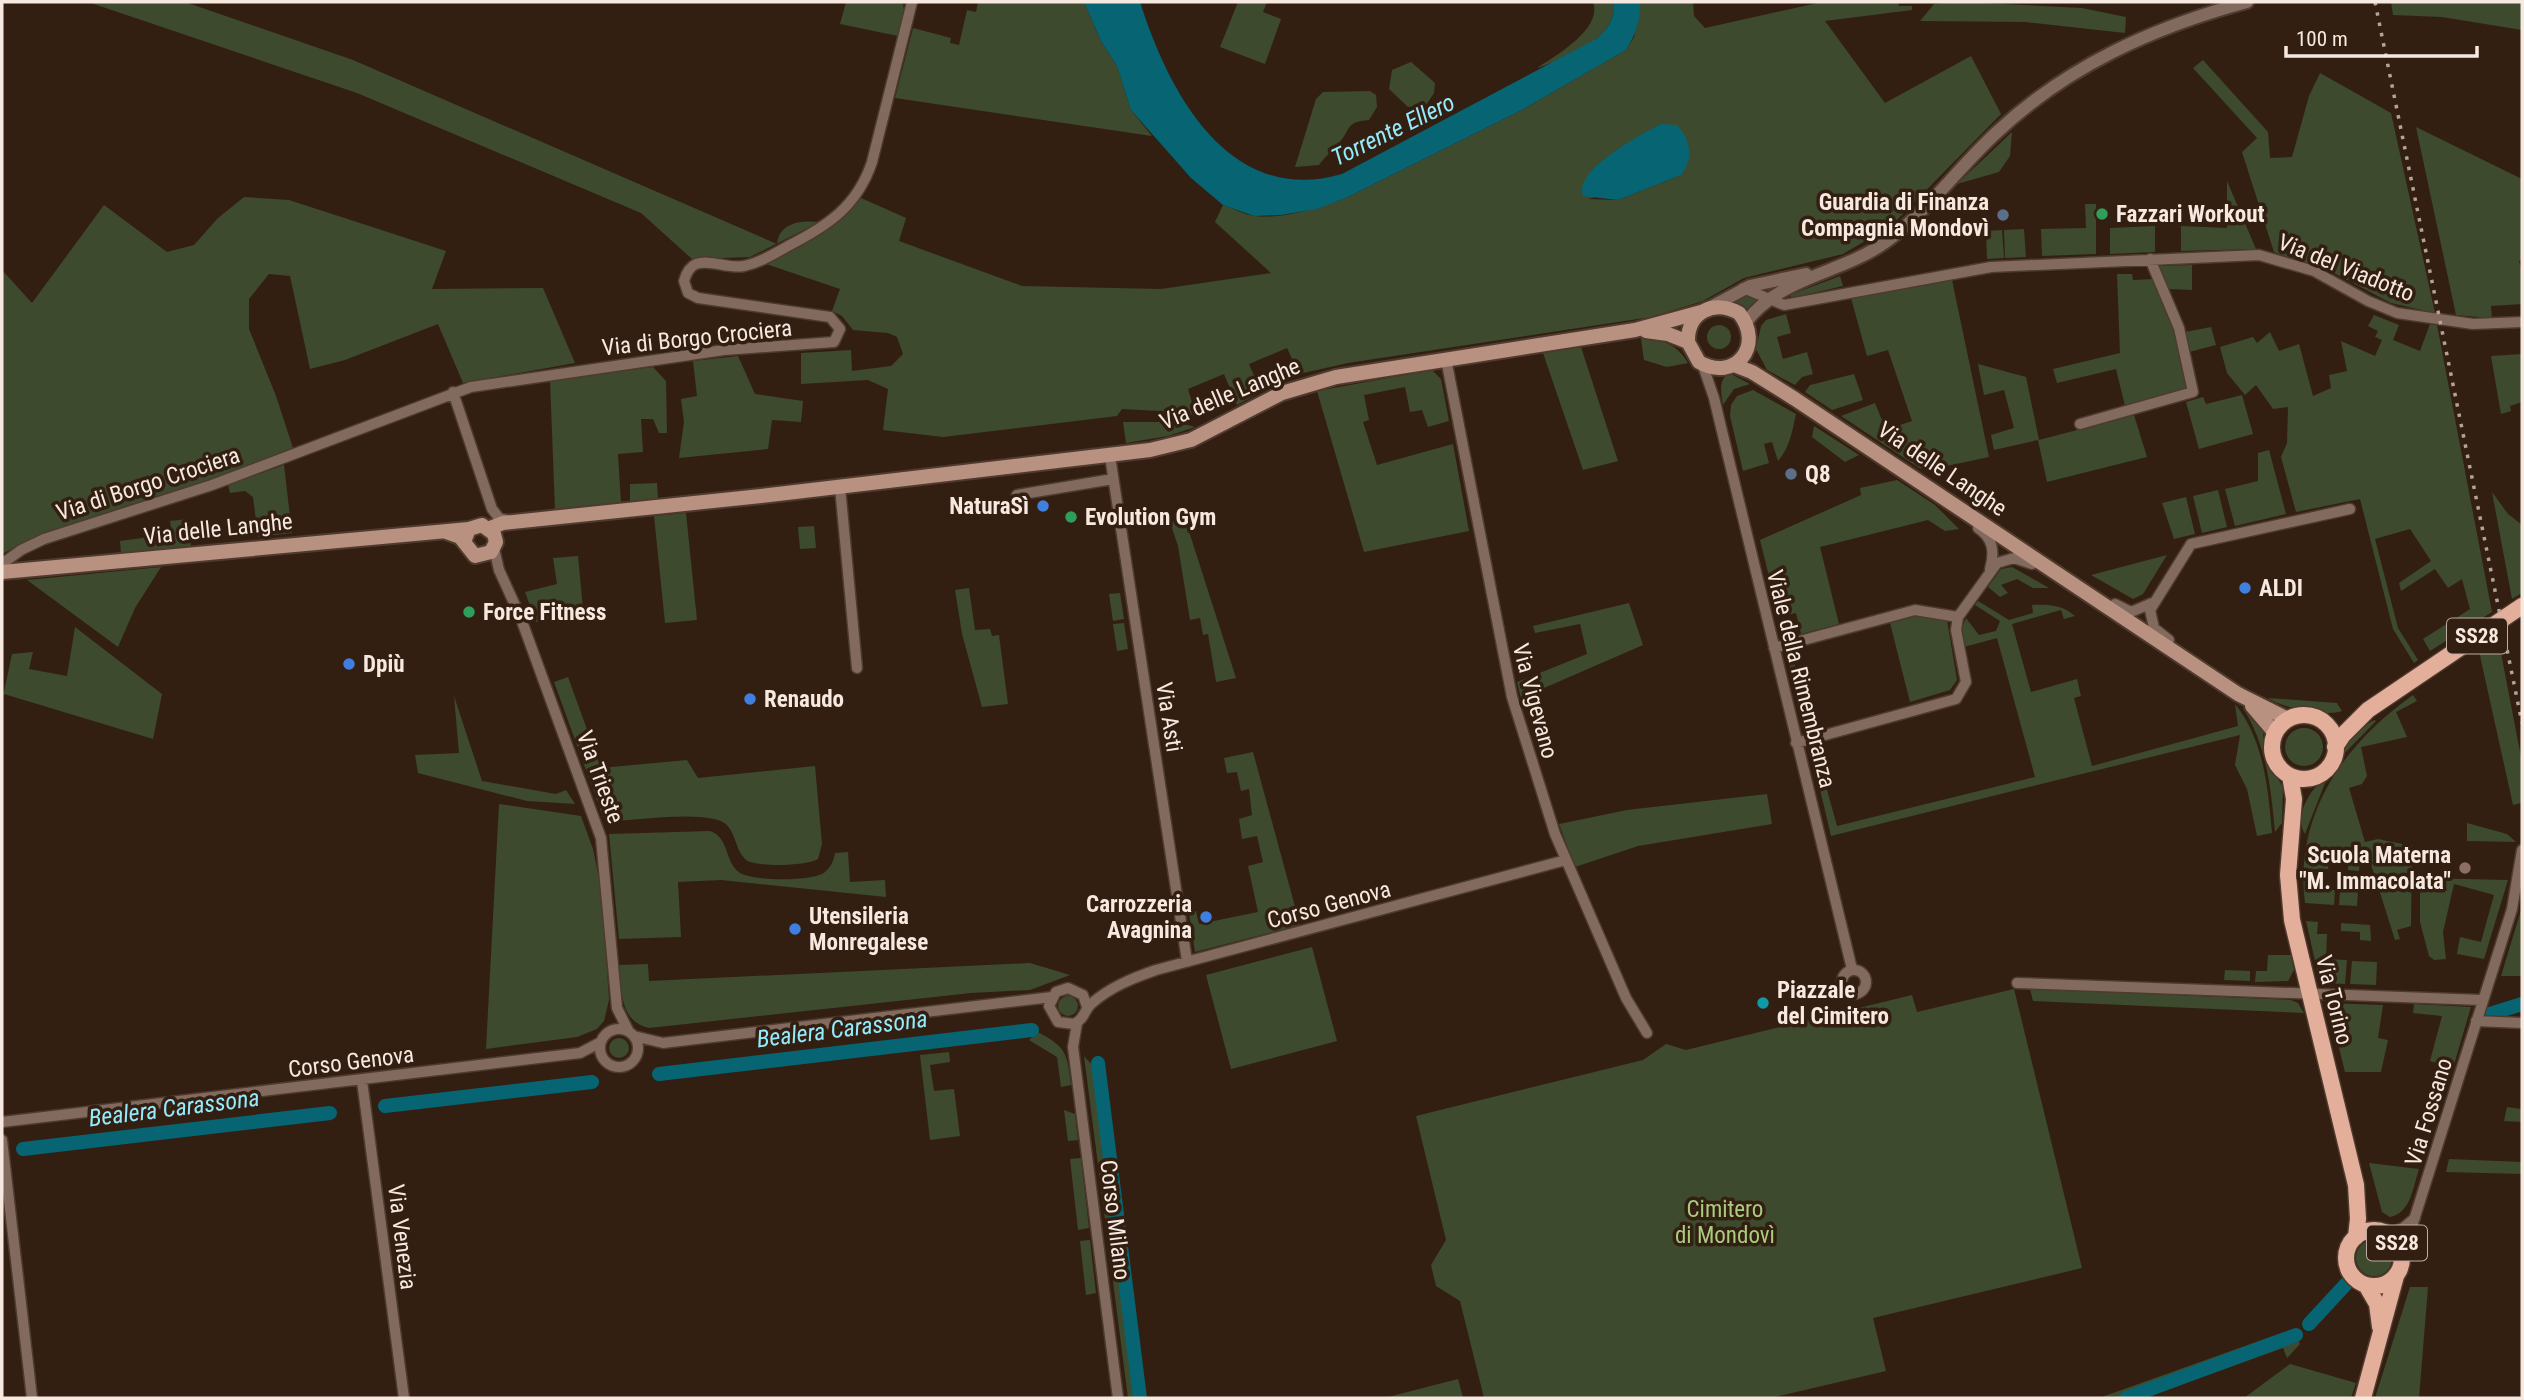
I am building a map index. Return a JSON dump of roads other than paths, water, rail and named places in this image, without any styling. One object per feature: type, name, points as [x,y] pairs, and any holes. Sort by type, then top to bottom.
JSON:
[{"type":"main road","points":[[1702,363],[1694,356],[1688,342],[1690,325],[1705,310],[1730,308],[1746,322],[1750,334],[1746,351],[1727,367]]},
{"type":"main road","name":"Via delle Langhe","points":[[480,556],[511,522],[1110,456],[1191,440],[1298,387],[1335,377],[1635,330],[1705,310]]},
{"type":"main road","name":"Via delle Langhe","points":[[1635,330],[1668,334],[1688,342]]},
{"type":"main road","name":"Via delle Langhe","points":[[1746,351],[1752,363],[1772,384],[2190,663],[2238,694],[2288,719]]},
{"type":"main road","name":"Via delle Langhe","points":[[1702,363],[1727,367],[1772,384]]},
{"type":"main road","name":"Via delle Langhe","points":[[2,572],[438,531],[466,536],[482,525],[493,539]]},
{"type":"main road","points":[[466,536],[470,553],[480,556]]},
{"type":"main road","name":"Via Torino","points":[[2293,822],[2300,794],[2310,778],[2328,767],[2335,747],[2343,735],[2368,710],[2522,606]]},
{"type":"main road","name":"Via delle Langhe","points":[[2238,694],[2275,733]]},
{"type":"main road","name":"Via Torino","points":[[2326,725],[2368,710]]},
{"type":"main road","points":[[2275,733],[2288,719],[2304,715],[2326,725],[2335,747]]},
{"type":"main road","name":"Via Torino","points":[[2275,733],[2272,752],[2276,762],[2290,776],[2294,799],[2288,875],[2289,902],[2308,993],[2356,1185],[2356,1237],[2346,1254],[2347,1264],[2350,1273],[2366,1285],[2377,1304],[2380,1336]]},
{"type":"main road","points":[[2290,776],[2310,778]]},
{"type":"main road","name":"Via Torino","points":[[2356,1185],[2385,1232],[2396,1240],[2402,1258],[2363,1398]]},
{"type":"main road","name":"SS28","points":[[2356,1237],[2373,1230],[2385,1232]]},
{"type":"main road","name":"SS28","points":[[2366,1285],[2387,1283],[2396,1276]]},
{"type":"street","name":"Via di Borgo Crociera","points":[[2,564],[44,538],[212,485],[453,392],[537,376],[724,350],[834,342],[840,329],[830,317],[698,299],[688,293],[684,281],[689,269],[698,263],[734,267],[758,262],[827,225],[850,205],[865,181],[872,162],[912,2]]},
{"type":"street","points":[[1746,322],[1766,299],[1865,255],[1895,235],[2004,125],[2077,70],[2168,26],[2247,2]]},
{"type":"street","name":"Via del Viadotto","points":[[1743,288],[1778,304],[1790,304],[1991,267],[2268,256],[2314,271],[2368,301],[2397,313],[2473,324],[2522,322]]},
{"type":"street","points":[[2080,424],[2193,392],[2179,328],[2150,259]]},
{"type":"street","points":[[1705,310],[1743,288],[1837,267]]},
{"type":"street","name":"Via Vigevano","points":[[1446,359],[1508,685],[1540,793],[1626,998],[1647,1033]]},
{"type":"street","name":"Viale della Rimembranza","points":[[1702,363],[1714,398],[1852,969]]},
{"type":"street","points":[[1714,398],[1715,380],[1727,367]]},
{"type":"street","points":[[453,392],[492,509],[499,518],[511,522]]},
{"type":"street","name":"Via Asti","points":[[1110,456],[1187,961]]},
{"type":"street","points":[[1017,495],[1113,479]]},
{"type":"street","points":[[840,487],[857,668]]},
{"type":"street","points":[[2152,603],[2192,543],[2350,509]]},
{"type":"street","points":[[1961,510],[1967,520],[1990,541],[1994,554],[1990,570]]},
{"type":"street","name":"Via Trieste","points":[[493,539],[499,570],[520,617],[601,838],[617,1008],[632,1034]]},
{"type":"street","name":"Via Trieste","points":[[480,556],[499,570]]},
{"type":"street","points":[[1796,743],[1956,699],[1965,688],[1966,676],[1956,630],[1958,617],[1990,570],[2003,560],[2014,558],[2025,560],[2041,570],[2052,570]]},
{"type":"street","name":"Via delle Langhe","points":[[2086,593],[2106,598],[2131,612],[2152,603]]},
{"type":"street","name":"Via delle Langhe","points":[[2152,603],[2150,616],[2154,628],[2178,646],[2190,663]]},
{"type":"street","points":[[1773,648],[1915,610],[1958,617]]},
{"type":"street","name":"Via Fossano","points":[[2402,1258],[2514,899],[2522,850]]},
{"type":"street","name":"Corso Genova","points":[[1077,1023],[1084,1016],[1087,1007],[1105,993],[1139,976],[1566,860]]},
{"type":"street","points":[[2017,983],[2482,1000]]},
{"type":"street","name":"Corso Genova","points":[[580,1053],[620,1029],[663,1043],[1027,1002],[1052,997],[1062,989],[1094,995],[1105,993]]},
{"type":"street","points":[[1078,990],[1087,1007]]},
{"type":"street","points":[[1050,1012],[1052,997]]},
{"type":"street","name":"Corso Genova","points":[[1027,1002],[1041,1005],[1064,1025]]},
{"type":"street","name":"Via Trieste","points":[[604,1037],[617,1008]]},
{"type":"street","points":[[2476,1021],[2522,1023]]},
{"type":"street","points":[[1064,1025],[1077,1023]]},
{"type":"street","name":"Corso Milano","points":[[1073,1047],[1077,1023]]},
{"type":"street","name":"Corso Milano","points":[[1064,1025],[1073,1047],[1118,1398]]},
{"type":"street","points":[[632,1034],[638,1049],[636,1058]]},
{"type":"street","points":[[604,1037],[604,1059]]},
{"type":"street","name":"Corso Genova","points":[[2,1122],[580,1053],[621,1067],[663,1043]]},
{"type":"street","name":"Via Venezia","points":[[362,1081],[404,1398]]},
{"type":"street","points":[[2,1140],[32,1398]]},
{"type":"street","points":[[2385,1232],[2403,1228],[2417,1215]]},
{"type":"water","points":[[1084,2],[1140,2],[1168,72],[1187,105],[1210,134],[1236,158],[1267,174],[1302,180],[1342,174],[1596,39],[1610,23],[1614,2],[1640,2],[1640,8],[1637,27],[1626,50],[1520,111],[1346,198],[1317,209],[1254,216],[1223,205],[1191,178],[1131,110],[1117,66],[1101,41]]},
{"type":"water","points":[[1661,124],[1677,125],[1688,143],[1688,162],[1681,175],[1618,200],[1583,196],[1583,186],[1588,175],[1598,164],[1625,144]]},
{"type":"waterway","name":"Bealera Carassona","points":[[2490,1014],[2522,1004]]},
{"type":"waterway","name":"Bealera Carassona","points":[[659,1074],[1032,1030]]},
{"type":"waterway","name":"Bealera Carassona","points":[[1098,1063],[1140,1398]]},
{"type":"waterway","name":"Bealera Carassona","points":[[385,1106],[592,1082]]},
{"type":"waterway","name":"Bealera Carassona","points":[[23,1149],[330,1113]]},
{"type":"waterway","name":"Bealera Carassona","points":[[2309,1324],[2346,1284]]},
{"type":"waterway","name":"Bealera Carassona","points":[[2126,1398],[2296,1335]]},
{"type":"railway","points":[[2375,2],[2522,723]]},
{"type":"place","name":"Fazzari Workout","points":[[2102,214]]},
{"type":"place","name":"Guardia di Finanza Compagnia Mondovì","points":[[2003,215]]},
{"type":"place","name":"Q8","points":[[1791,474]]},
{"type":"place","name":"NaturaSì","points":[[1043,506]]},
{"type":"place","name":"Evolution Gym","points":[[1071,517]]},
{"type":"place","name":"ALDI","points":[[2245,588]]},
{"type":"place","name":"Force Fitness","points":[[469,612]]},
{"type":"place","name":"Dpiù","points":[[349,664]]},
{"type":"place","name":"Renaudo","points":[[750,699]]},
{"type":"place","name":"Scuola Materna \"M. Immacolata\"","points":[[2465,868]]},
{"type":"place","name":"Carrozzeria Avagnina","points":[[1206,917]]},
{"type":"place","name":"Utensileria Monregalese","points":[[795,929]]},
{"type":"place","name":"Piazzale del Cimitero","points":[[1763,1003]]},
{"type":"water label","name":"Torrente Ellero","points":[[1393,130]]},
{"type":"park label","name":"Cimitero di Mondovì","points":[[1725,1222]]}]
